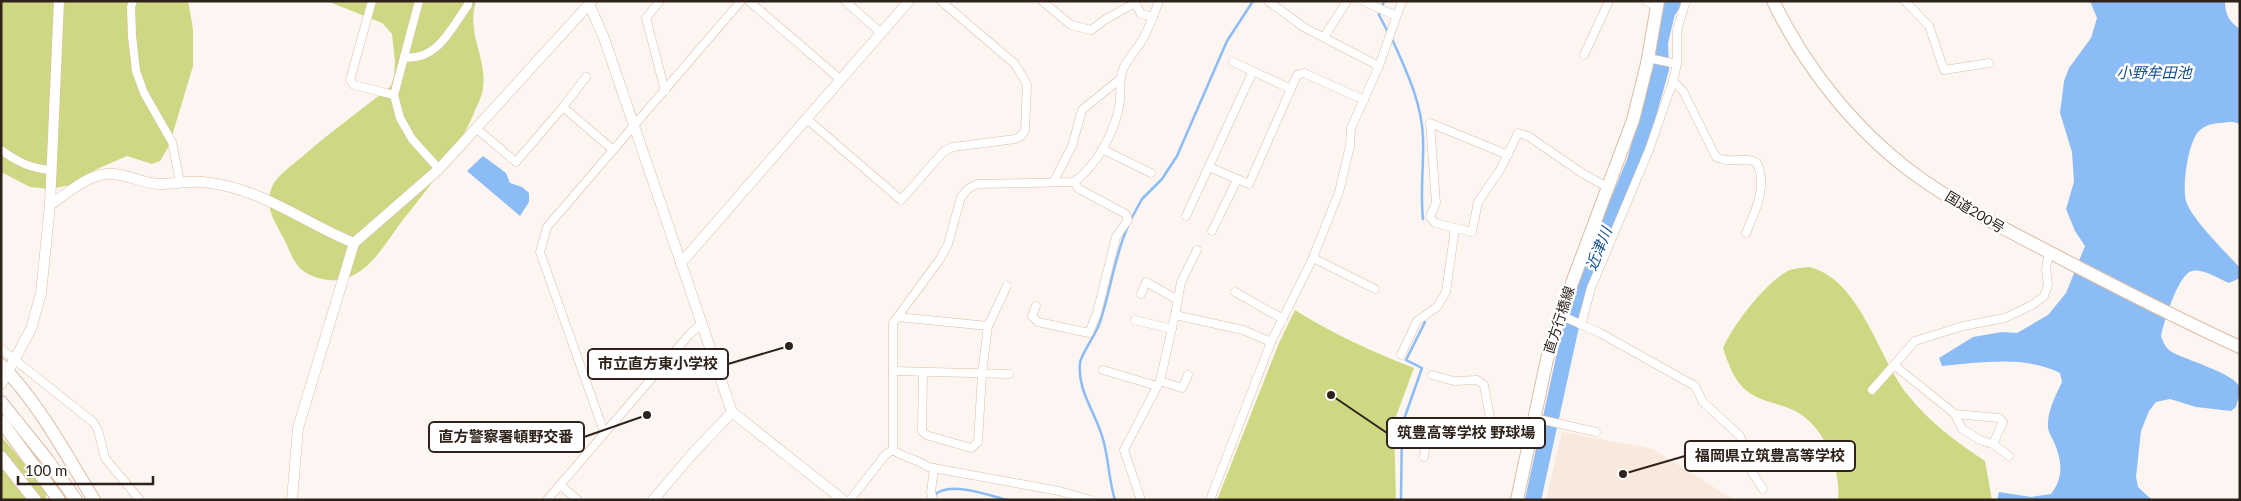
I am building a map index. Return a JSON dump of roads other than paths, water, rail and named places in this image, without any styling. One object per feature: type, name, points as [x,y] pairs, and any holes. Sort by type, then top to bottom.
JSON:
[{"type":"main road","name":"国道200号","points":[[1773,1],[1802,51],[1859,126],[1913,173],[2005,230],[2186,323],[2240,347]]},
{"type":"main road","name":"直方行橋線","points":[[1517,500],[1546,359],[1560,315],[1633,120],[1651,59],[1654,3]]},
{"type":"main road","points":[[5,369],[42,418],[94,500]]},
{"type":"main road","points":[[1,402],[46,458],[76,500]]},
{"type":"main road","points":[[1,421],[60,500]]},
{"type":"main road","points":[[1,457],[35,500]]},
{"type":"street","points":[[1,384],[5,369],[15,360],[30,329],[41,293],[50,205],[59,1]]},
{"type":"street","points":[[133,1],[131,7],[132,36],[136,71],[144,93],[172,142],[180,182]]},
{"type":"street","points":[[372,1],[350,80],[354,85],[394,95]]},
{"type":"street","points":[[419,1],[394,95],[400,118],[412,139],[439,169]]},
{"type":"street","points":[[404,57],[414,58],[434,52],[468,5],[468,1]]},
{"type":"street","points":[[660,1],[646,18],[665,91]]},
{"type":"street","points":[[604,432],[540,252],[547,227],[741,1]]},
{"type":"street","points":[[749,1],[841,80]]},
{"type":"street","points":[[845,1],[881,33]]},
{"type":"street","points":[[681,263],[909,1]]},
{"type":"street","points":[[807,118],[901,200],[944,151],[953,147],[1015,140],[1021,136],[1026,130],[1027,84],[1022,74],[1015,64],[941,1]]},
{"type":"street","points":[[1042,1],[1070,25],[1091,30],[1134,2],[1141,14],[1152,17]]},
{"type":"street","points":[[1091,500],[1059,491],[934,468],[909,456],[897,454],[893,450],[893,323],[940,259],[948,244],[961,197],[968,189],[977,184],[989,182],[1074,182],[1087,172],[1102,149],[1117,115],[1120,98],[1120,79],[1124,67],[1144,37],[1159,1]]},
{"type":"street","points":[[1268,1],[1305,28],[1379,66]]},
{"type":"street","points":[[1324,37],[1347,1]]},
{"type":"street","points":[[1363,1],[1396,16]]},
{"type":"street","points":[[1210,500],[1271,342],[1313,258],[1339,192],[1350,146],[1351,128],[1379,66],[1402,1]]},
{"type":"street","points":[[1584,55],[1609,1]]},
{"type":"street","points":[[1580,325],[1591,288],[1649,150],[1673,81],[1676,30],[1686,1]]},
{"type":"street","points":[[1904,1],[1929,26],[1944,70],[1989,63]]},
{"type":"street","points":[[292,500],[300,420],[354,243],[439,169],[590,3],[635,126],[732,412],[843,500]]},
{"type":"street","points":[[1651,59],[1675,64]]},
{"type":"street","points":[[1233,62],[1291,89]]},
{"type":"street","points":[[1186,216],[1253,71]]},
{"type":"street","points":[[1209,167],[1249,184],[1297,75],[1304,73],[1364,100]]},
{"type":"street","points":[[476,128],[516,162],[586,77]]},
{"type":"street","points":[[1054,181],[1072,146],[1082,110],[1120,79]]},
{"type":"street","points":[[1673,81],[1683,91],[1716,157],[1726,162],[1751,159],[1757,163],[1761,170],[1760,195],[1746,233]]},
{"type":"street","points":[[563,107],[612,149]]},
{"type":"street","points":[[1508,155],[1430,123],[1436,203],[1430,218],[1435,223],[1472,232],[1478,202],[1500,170],[1508,155],[1518,133],[1528,136],[1582,173],[1607,187]]},
{"type":"street","points":[[1102,149],[1151,173]]},
{"type":"street","points":[[1,150],[21,164],[38,169],[52,170]]},
{"type":"street","points":[[50,205],[92,177],[102,174],[114,174],[158,184],[203,182],[229,187],[268,199],[331,234],[354,243]]},
{"type":"street","points":[[1212,231],[1237,180]]},
{"type":"street","points":[[1036,306],[1032,316],[1038,322],[1089,333],[1097,313],[1116,237],[1128,220],[1126,214],[1079,189],[1074,182]]},
{"type":"street","points":[[1401,355],[1417,320],[1437,307],[1446,292],[1455,228]]},
{"type":"street","points":[[1141,500],[1124,450],[1158,383],[1172,329],[1181,282],[1197,250]]},
{"type":"street","points":[[1872,390],[1916,341],[1963,326],[2005,318],[2034,304],[2044,296],[2048,285],[2046,268],[2053,254]]},
{"type":"street","points":[[1313,258],[1375,289]]},
{"type":"street","points":[[1141,294],[1146,282],[1178,300]]},
{"type":"street","points":[[923,372],[922,431],[926,435],[971,448],[978,442],[982,374],[988,326],[1007,286]]},
{"type":"street","points":[[1235,292],[1283,319]]},
{"type":"street","points":[[1175,315],[1243,330],[1271,342]]},
{"type":"street","points":[[1560,315],[1600,334],[1695,386],[1702,402],[1740,436],[1752,472],[1763,490]]},
{"type":"street","points":[[897,317],[988,326]]},
{"type":"street","points":[[1135,320],[1172,329]]},
{"type":"street","points":[[547,500],[604,432],[689,335],[701,324]]},
{"type":"street","points":[[1,349],[93,422],[98,430],[106,458],[140,500]]},
{"type":"street","points":[[1894,365],[1955,414],[1962,429],[1980,440],[1992,444],[2009,456]]},
{"type":"street","points":[[1102,370],[1182,388],[1188,376]]},
{"type":"street","points":[[893,371],[1009,374]]},
{"type":"street","points":[[1432,375],[1454,381],[1477,380],[1484,385],[1492,429]]},
{"type":"street","points":[[653,500],[694,452],[732,412]]},
{"type":"street","points":[[1955,414],[1999,418],[2003,422],[1992,444]]},
{"type":"street","points":[[1424,457],[1428,429],[1433,426],[1474,438],[1502,424],[1534,423],[1596,432]]},
{"type":"street","points":[[850,500],[886,454],[893,450]]},
{"type":"street","points":[[933,500],[931,492],[934,468]]},
{"type":"street","points":[[560,485],[578,500]]},
{"type":"water","name":"小野牟田池","points":[[2090,1],[2225,1],[2228,17],[2240,29],[2240,124],[2235,122],[2215,123],[2199,131],[2189,154],[2185,194],[2189,209],[2240,268],[2240,278],[2229,283],[2201,271],[2196,270],[2187,274],[2172,299],[2161,336],[2170,351],[2230,377],[2237,383],[2240,392],[2236,407],[2231,411],[2196,407],[2170,399],[2156,402],[2149,411],[2141,431],[2136,477],[2138,487],[2152,500],[1997,500],[1999,492],[2031,497],[2051,494],[2055,488],[2060,475],[2060,462],[2057,449],[2049,431],[2048,421],[2052,403],[2062,382],[2060,373],[2046,367],[2017,362],[1986,362],[1942,366],[1939,358],[1973,337],[2002,332],[2017,333],[2048,315],[2066,293],[2085,246],[2075,231],[2066,209],[2074,182],[2072,152],[2060,113],[2064,81],[2069,68],[2091,38],[2097,18]]},
{"type":"water","points":[[483,156],[506,173],[510,183],[522,187],[529,193],[529,202],[520,216],[467,171]]},
{"type":"waterway","points":[[1130,221],[1142,199],[1162,179],[1177,156],[1227,41],[1253,1]]},
{"type":"waterway","points":[[1384,1],[1379,15],[1389,34]]},
{"type":"waterway","name":"近津川","points":[[1533,500],[1571,326],[1593,262],[1635,161],[1661,69],[1660,42],[1667,13],[1674,1]]},
{"type":"waterway","points":[[1392,39],[1403,63],[1420,112],[1423,148],[1423,219]]},
{"type":"waterway","points":[[1115,500],[1104,444],[1081,382],[1080,363],[1100,322],[1119,250],[1128,226]]},
{"type":"waterway","points":[[1401,500],[1402,425],[1422,368],[1406,360],[1425,322]]},
{"type":"waterway","points":[[934,496],[940,491],[958,489],[979,492],[1007,500]]},
{"type":"place","name":"市立直方東小学校","points":[[789,346]]},
{"type":"place","name":"筑豊高等学校 野球場","points":[[1331,395]]},
{"type":"place","name":"直方警察署頓野交番","points":[[647,415]]},
{"type":"place","name":"福岡県立筑豊高等学校","points":[[1623,474]]}]
